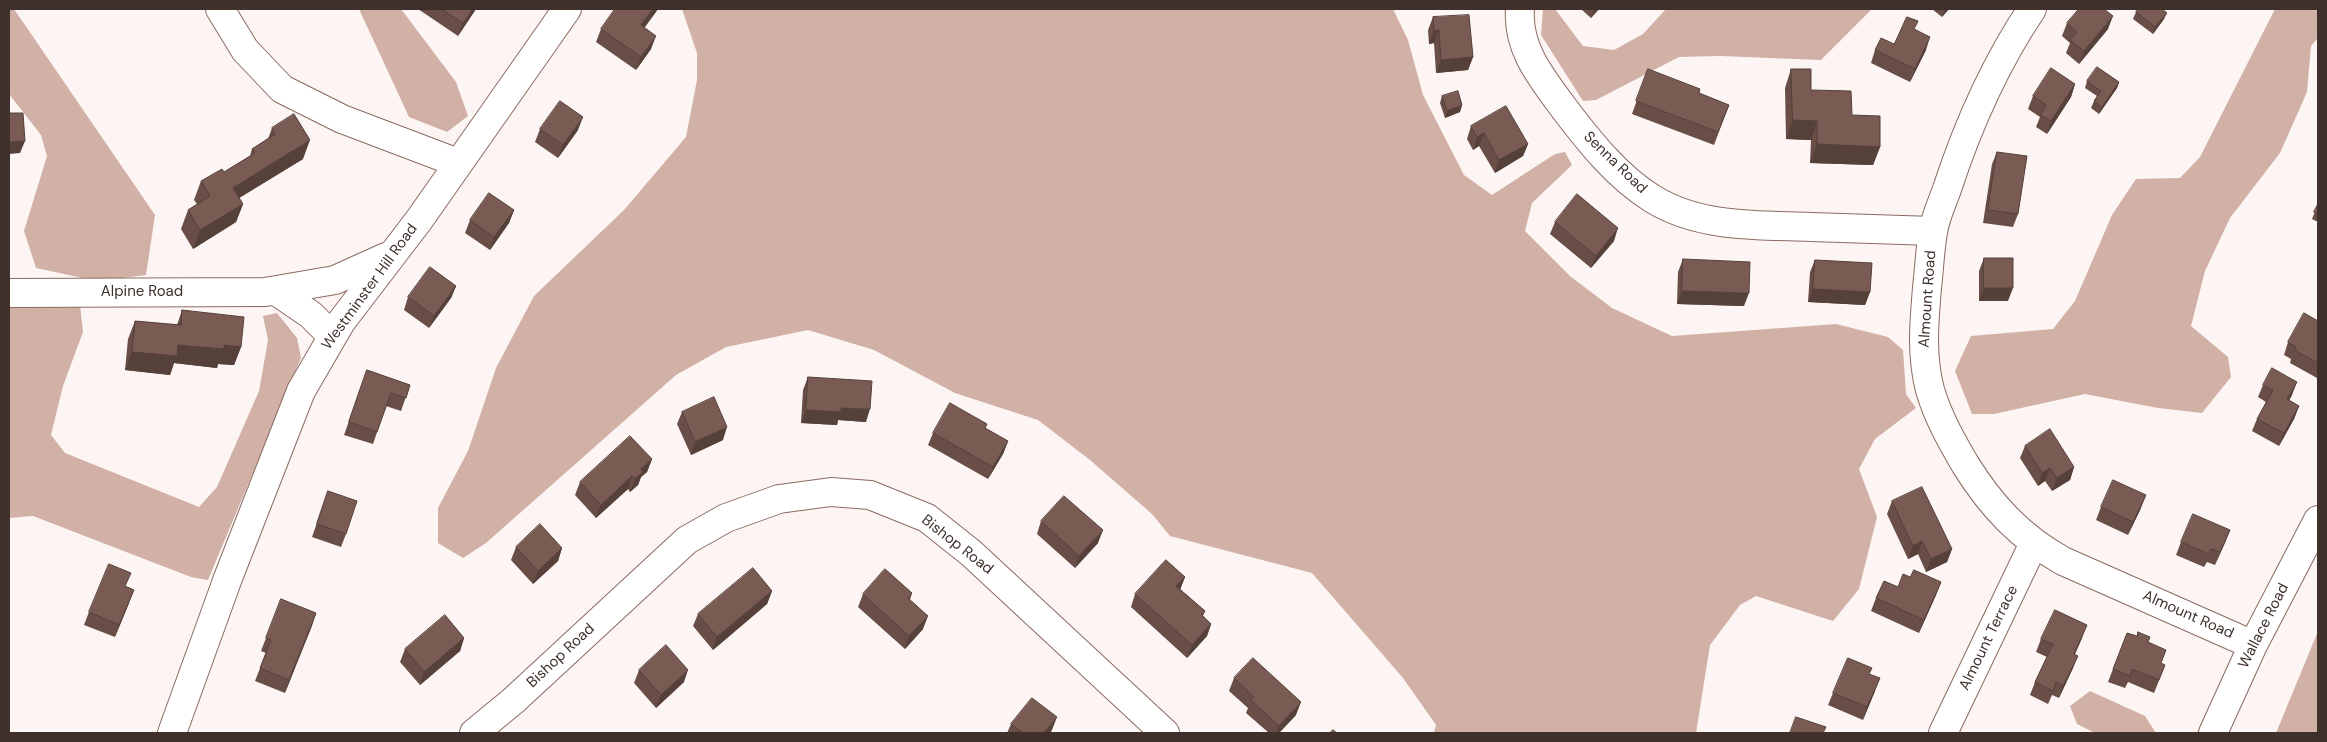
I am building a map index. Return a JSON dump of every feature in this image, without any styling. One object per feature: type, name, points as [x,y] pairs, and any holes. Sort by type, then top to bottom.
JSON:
[{"type":"street","points":[[220,9],[245,50],[282,89],[342,119],[458,163]]},
{"type":"street","name":"Westminster Hill Road","points":[[172,733],[228,578],[301,390],[332,336],[567,9]]},
{"type":"street","name":"Senna Road","points":[[1520,9],[1521,33],[1526,49],[1545,82],[1577,125],[1606,158],[1636,187],[1654,199],[1697,217],[1740,225],[1933,231]]},
{"type":"street","name":"Almount Road","points":[[2032,9],[2013,39],[1983,96],[1956,160],[1933,231],[1924,319],[1924,346],[1930,388],[1936,408],[1953,444],[1983,492],[2008,522],[2034,544],[2064,561],[2254,645]]},
{"type":"street","name":"Alpine Road","points":[[9,293],[276,290],[335,280],[372,265],[393,252]]},
{"type":"street","points":[[276,290],[311,315],[332,336]]},
{"type":"street","name":"Bishop Road","points":[[474,733],[513,701],[687,540],[726,518],[779,499],[831,492],[870,495],[927,518],[971,553],[1165,733]]},
{"type":"street","name":"Wallace Road","points":[[2213,733],[2254,645],[2318,520]]},
{"type":"street","name":"Almount Terrace","points":[[1943,733],[2034,544]]},
{"type":"shaded area","points":[[9,9],[14,9],[155,215],[146,275],[97,281],[36,268],[24,231],[47,156],[41,135],[9,94]]},
{"type":"shaded area","points":[[359,9],[401,9],[456,82],[468,116],[447,132],[409,117]]},
{"type":"shaded area","points":[[682,9],[1393,9],[1408,40],[1423,95],[1464,175],[1492,195],[1555,154],[1565,152],[1572,165],[1532,203],[1525,231],[1570,276],[1612,308],[1672,336],[1836,324],[1888,337],[1903,350],[1906,394],[1916,408],[1875,439],[1859,469],[1877,517],[1859,589],[1833,621],[1756,596],[1740,605],[1710,645],[1696,733],[1434,733],[1436,725],[1403,678],[1312,573],[1170,536],[1152,514],[1090,460],[1038,420],[955,393],[874,350],[808,330],[726,347],[676,375],[486,543],[463,558],[438,543],[438,508],[468,451],[496,368],[534,296],[624,210],[686,137],[697,80],[697,53]]},
{"type":"shaded area","points":[[1543,9],[1555,9],[1583,46],[1614,50],[1643,34],[1666,9],[1872,9],[1821,60],[1720,56],[1679,57],[1596,100],[1583,101],[1541,35]]},
{"type":"shaded area","points":[[2275,9],[2318,9],[2318,38],[2311,46],[2307,92],[2280,153],[2230,218],[2205,271],[2191,326],[2228,357],[2231,377],[2202,413],[2158,408],[2085,394],[1994,414],[1972,414],[1955,371],[1971,336],[2053,329],[2075,301],[2112,215],[2136,179],[2180,178],[2200,157]]},
{"type":"shaded area","points":[[9,302],[80,305],[83,332],[63,386],[51,435],[65,453],[199,507],[217,487],[259,391],[268,340],[263,316],[277,313],[297,338],[301,358],[208,580],[191,577],[33,516],[9,518]]},
{"type":"shaded area","points":[[2318,631],[2318,733],[2276,733],[2314,641]]},
{"type":"shaded area","points":[[2090,691],[2145,716],[2156,733],[2095,733],[2077,724],[2070,706]]},
{"type":"building","points":[[442,9],[473,9],[463,23]]},
{"type":"building","points":[[615,9],[653,9],[641,25],[656,36],[641,57],[601,29]]},
{"type":"building","points":[[2079,9],[2104,9],[2113,16],[2084,51],[2070,40],[2077,32],[2067,23]]},
{"type":"building","points":[[2138,9],[2162,9],[2167,13],[2155,27],[2136,12]]},
{"type":"building","points":[[1469,15],[1473,57],[1441,60],[1439,30],[1434,31],[1433,17]]},
{"type":"building","points":[[1907,17],[1918,21],[1914,29],[1930,37],[1915,69],[1875,50],[1881,38],[1894,44]]},
{"type":"building","points":[[2097,67],[2119,82],[2102,107],[2094,101],[2101,91],[2087,81]]},
{"type":"building","points":[[2051,68],[2075,84],[2051,121],[2040,115],[2046,105],[2033,96]]},
{"type":"building","points":[[1648,69],[1700,89],[1699,93],[1729,105],[1718,132],[1636,101]]},
{"type":"building","points":[[1791,69],[1811,69],[1811,90],[1851,91],[1852,115],[1880,116],[1880,147],[1817,144],[1817,121],[1793,120]]},
{"type":"building","points":[[1458,91],[1462,105],[1447,111],[1442,96]]},
{"type":"building","points":[[560,101],[583,117],[563,145],[540,129]]},
{"type":"building","points":[[1506,106],[1528,144],[1499,160],[1484,133],[1477,137],[1471,126]]},
{"type":"building","points":[[9,113],[23,113],[25,141],[9,142]]},
{"type":"building","points":[[294,114],[310,140],[233,188],[243,204],[200,230],[188,210],[210,196],[201,181],[222,169],[224,172],[255,153],[252,149],[275,134],[272,128]]},
{"type":"building","points":[[1997,152],[2027,156],[2018,214],[1988,210]]},
{"type":"building","points":[[489,193],[514,210],[494,237],[470,220]]},
{"type":"building","points":[[1577,194],[1618,228],[1596,256],[1555,222]]},
{"type":"building","points":[[2318,204],[2318,214],[2314,212]]},
{"type":"building","points":[[1984,258],[2013,258],[2013,288],[1984,288]]},
{"type":"building","points":[[1683,259],[1750,262],[1749,293],[1682,291]]},
{"type":"building","points":[[1815,260],[1872,263],[1870,292],[1813,289]]},
{"type":"building","points":[[430,267],[456,286],[434,316],[408,297]]},
{"type":"building","points":[[182,310],[244,317],[241,347],[224,345],[224,349],[178,345],[177,356],[132,352],[135,321],[181,325]]},
{"type":"building","points":[[2304,313],[2318,321],[2318,363],[2294,350],[2296,347],[2288,342]]},
{"type":"building","points":[[2272,368],[2297,382],[2287,399],[2299,406],[2284,433],[2257,419],[2273,390],[2263,385]]},
{"type":"building","points":[[367,370],[410,385],[406,398],[391,393],[377,432],[349,422]]},
{"type":"building","points":[[808,377],[872,381],[870,409],[841,408],[841,412],[806,410]]},
{"type":"building","points":[[714,397],[727,427],[695,442],[682,412]]},
{"type":"building","points":[[950,403],[987,424],[985,428],[1008,441],[993,467],[933,433]]},
{"type":"building","points":[[2050,429],[2074,467],[2057,478],[2050,468],[2042,473],[2025,446]]},
{"type":"building","points":[[630,436],[652,459],[641,469],[643,472],[635,479],[632,476],[601,505],[580,482]]},
{"type":"building","points":[[2113,480],[2146,495],[2133,522],[2101,507]]},
{"type":"building","points":[[1922,487],[1952,549],[1931,559],[1922,541],[1913,546],[1892,501]]},
{"type":"building","points":[[328,491],[357,501],[346,534],[317,524]]},
{"type":"building","points":[[1064,496],[1103,530],[1079,556],[1041,521]]},
{"type":"building","points":[[2193,514],[2230,530],[2220,552],[2211,549],[2209,554],[2181,542]]},
{"type":"building","points":[[540,524],[562,548],[538,571],[516,547]]},
{"type":"building","points":[[1166,560],[1185,577],[1176,586],[1205,611],[1202,615],[1211,624],[1192,645],[1135,594]]},
{"type":"building","points":[[109,564],[131,573],[125,586],[134,590],[119,625],[89,612]]},
{"type":"building","points":[[753,568],[772,591],[717,637],[698,614]]},
{"type":"building","points":[[885,569],[912,593],[908,598],[928,616],[909,636],[863,594]]},
{"type":"building","points":[[1914,570],[1941,582],[1924,620],[1876,598],[1884,581],[1898,587],[1903,574],[1910,577]]},
{"type":"building","points":[[281,599],[316,613],[289,680],[260,668],[271,640],[266,638]]},
{"type":"building","points":[[2055,610],[2087,625],[2074,654],[2078,656],[2063,686],[2056,682],[2053,691],[2035,682],[2053,644],[2041,639]]},
{"type":"building","points":[[445,615],[464,638],[424,672],[405,649]]},
{"type":"building","points":[[2138,632],[2150,637],[2148,642],[2166,650],[2161,663],[2165,665],[2159,680],[2132,669],[2130,676],[2113,669],[2127,633],[2137,636]]},
{"type":"building","points":[[666,645],[688,670],[661,695],[639,670]]},
{"type":"building","points":[[1253,658],[1301,702],[1279,726],[1251,700],[1254,697],[1234,678]]},
{"type":"building","points":[[1848,658],[1872,668],[1869,674],[1880,678],[1867,707],[1833,693]]},
{"type":"building","points":[[1032,698],[1057,717],[1044,733],[1023,733],[1011,724]]},
{"type":"building","points":[[1796,717],[1826,727],[1823,733],[1790,733]]}]
